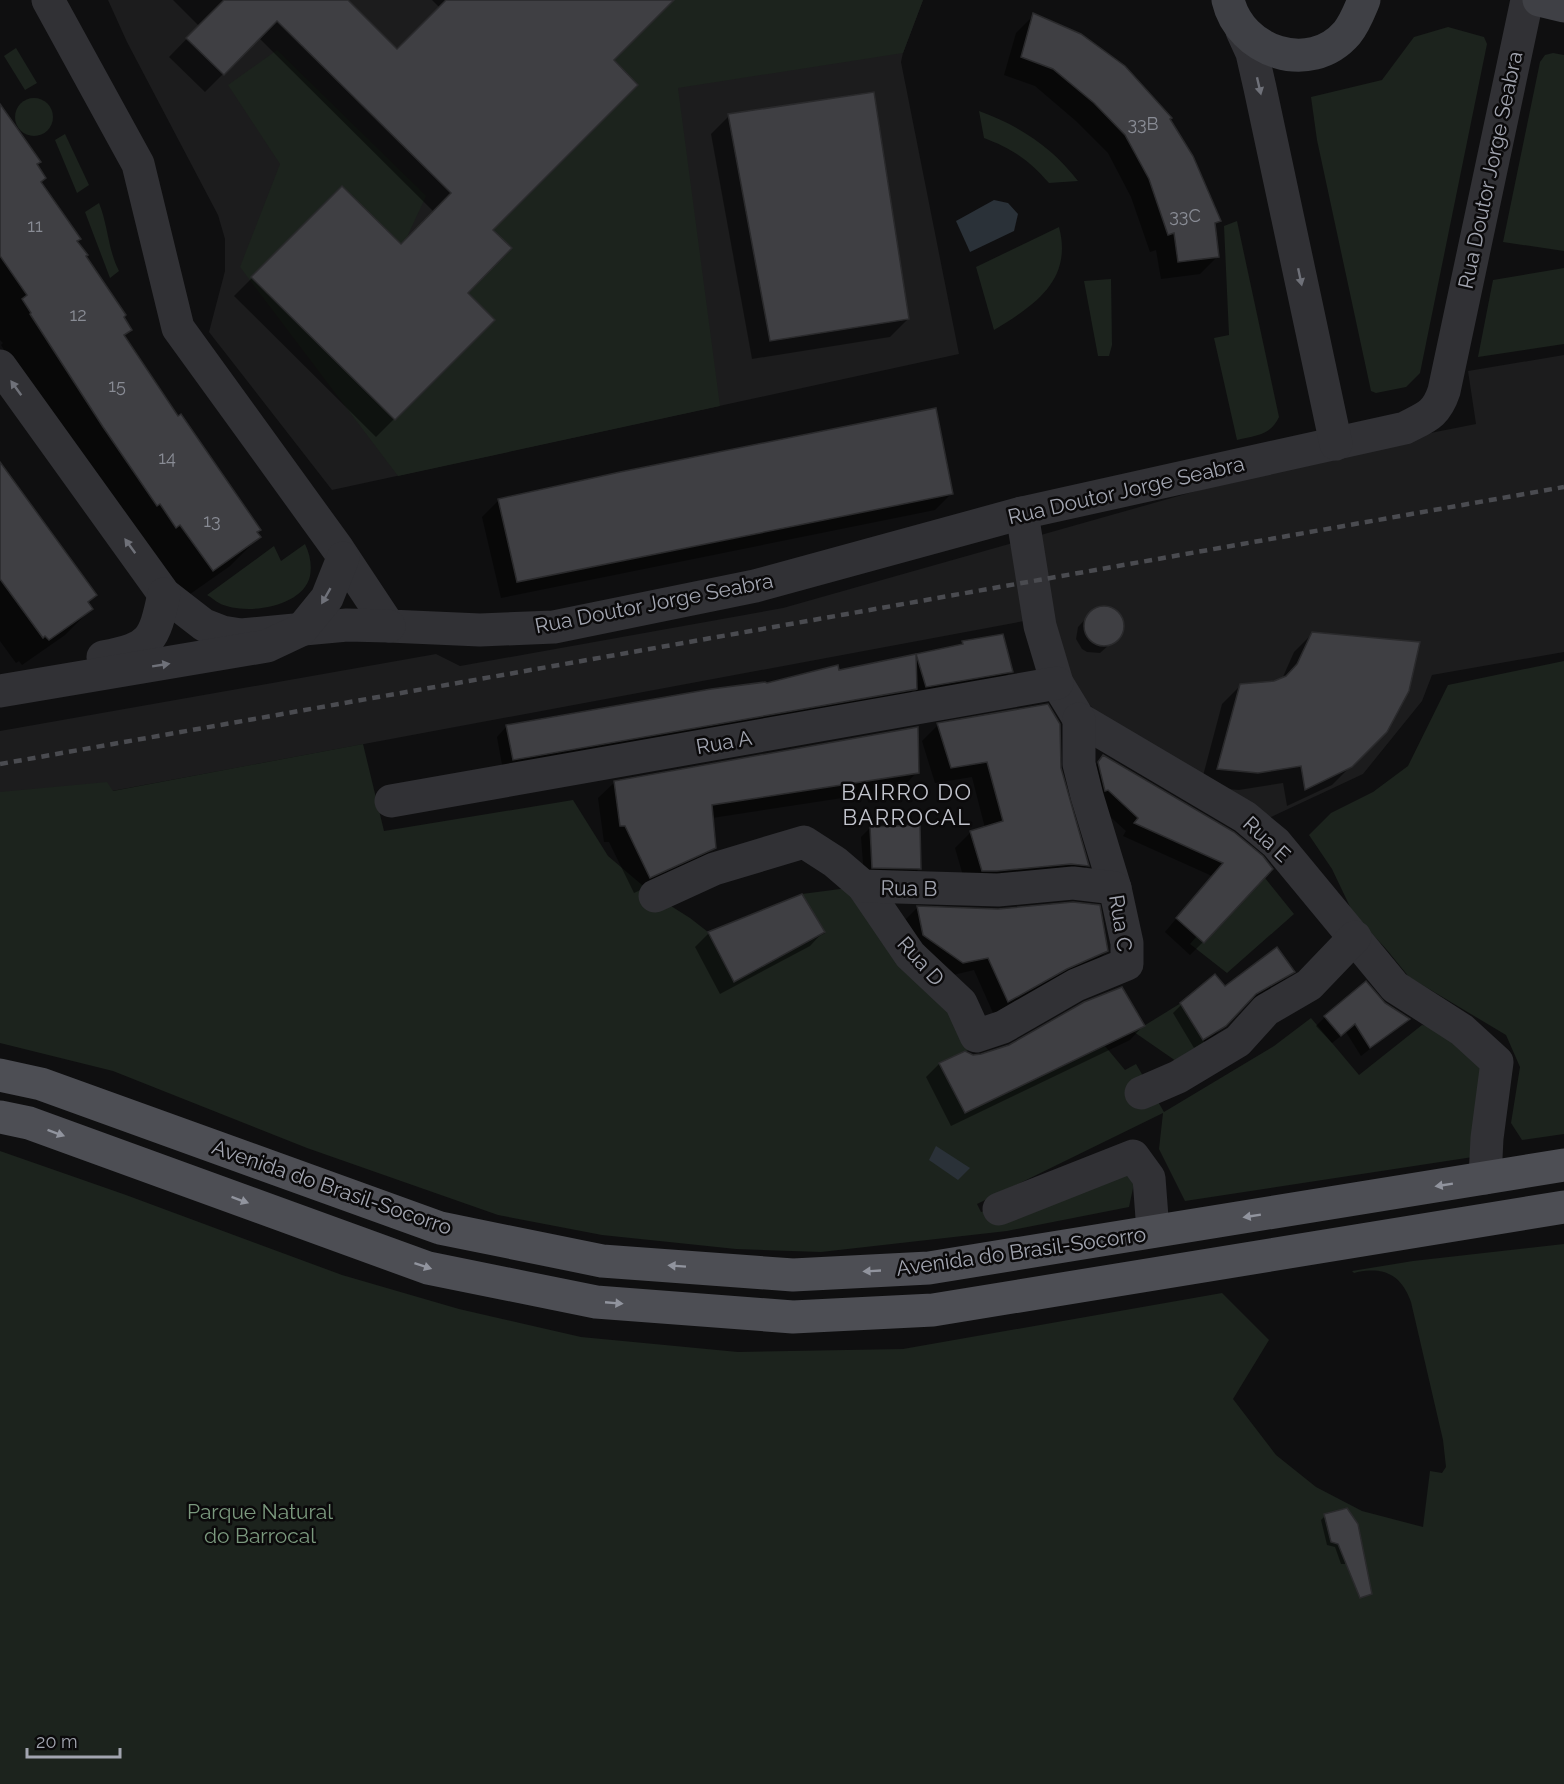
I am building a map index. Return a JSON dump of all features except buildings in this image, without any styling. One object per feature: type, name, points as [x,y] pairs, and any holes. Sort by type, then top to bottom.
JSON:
[{"type":"main road","points":[[1228,0],[1234,18],[1242,31],[1257,44],[1274,52],[1293,56],[1312,54],[1330,46],[1346,34],[1366,6]]},
{"type":"main road","points":[[1539,0],[1564,6]]},
{"type":"main road","name":"Avenida do Brasil-Socorro","points":[[0,1075],[41,1083],[440,1228],[602,1261],[793,1275],[929,1268],[1564,1165]]},
{"type":"main road","name":"Avenida do Brasil-Socorro","points":[[0,1117],[40,1127],[428,1268],[596,1302],[793,1317],[933,1310],[1564,1207]]},
{"type":"street","points":[[48,0],[138,164],[178,328],[344,558],[389,626]]},
{"type":"street","name":"Rua Doutor Jorge Seabra","points":[[0,366],[164,594],[204,626],[222,632],[241,635],[347,625],[480,630],[554,627],[755,585],[1022,513],[1405,428],[1433,413],[1440,404],[1527,0]]},
{"type":"street","points":[[1242,31],[1251,53],[1260,88],[1336,444]]},
{"type":"street","name":"Rua E","points":[[1022,513],[1040,626],[1057,682],[1079,719],[1245,817],[1276,843],[1395,987],[1462,1030],[1497,1062],[1487,1138],[1485,1178]]},
{"type":"street","points":[[7,690],[243,652],[267,646],[301,630],[327,598],[344,558]]},
{"type":"street","points":[[7,690],[38,668],[131,652],[146,643],[156,628],[164,594]]},
{"type":"street","name":"Rua A","points":[[391,801],[1057,682]]},
{"type":"street","name":"Rua C","points":[[976,1036],[1003,1027],[1076,985],[1127,964],[1127,943],[1115,888],[1079,764],[1079,719]]},
{"type":"street","name":"Rua B","points":[[655,896],[714,868],[804,842],[835,862],[863,886],[998,890],[1073,883],[1115,888]]},
{"type":"street","name":"Rua D","points":[[863,886],[910,955],[961,1003],[976,1036]]},
{"type":"street","points":[[1142,1093],[1178,1077],[1238,1041],[1266,1011],[1309,985],[1355,937]]},
{"type":"street","points":[[999,1209],[1133,1156],[1149,1178],[1153,1232]]},
{"type":"shaded area","points":[[108,0],[923,0],[901,62],[959,354],[332,490],[209,332],[225,271],[225,239],[218,215],[127,42]]},
{"type":"shaded area","points":[[994,200],[1008,203],[1018,214],[1014,231],[970,252],[956,221]]},
{"type":"shaded area","points":[[1564,355],[1564,652],[1432,675],[1422,701],[1363,774],[1271,817],[1124,738],[1073,689],[1046,617],[112,791],[0,803],[0,731],[436,654],[460,666],[783,608],[1334,452],[1476,424],[1468,371]]},
{"type":"shaded area","points":[[936,1146],[970,1168],[958,1180],[929,1160]]},
{"type":"green space","points":[[667,0],[923,0],[903,53],[678,88],[720,406],[398,476],[240,267],[280,164],[228,85],[277,50],[426,196],[401,250],[447,293],[473,231],[606,61]]},
{"type":"green space","points":[[1448,27],[1484,37],[1487,44],[1420,373],[1406,387],[1376,393],[1371,391],[1317,140],[1311,97],[1382,80],[1414,37]]},
{"type":"green space","points":[[16,48],[37,83],[25,90],[4,56]]},
{"type":"green space","points":[[1553,53],[1564,55],[1564,251],[1503,242],[1540,62],[1545,55]]},
{"type":"green space","points":[[34,98],[47,104],[53,117],[47,130],[34,136],[21,130],[15,117],[21,104]]},
{"type":"green space","points":[[979,111],[1008,123],[1034,139],[1057,158],[1078,181],[1049,183],[1020,156],[984,138]]},
{"type":"green space","points":[[65,134],[89,185],[77,193],[55,140]]},
{"type":"green space","points":[[99,203],[112,255],[119,271],[110,278],[85,212]]},
{"type":"green space","points":[[1237,221],[1279,417],[1267,431],[1237,440],[1214,338],[1229,335],[1224,226]]},
{"type":"green space","points":[[1059,227],[1062,246],[1061,262],[1047,289],[1023,311],[994,330],[976,267]]},
{"type":"green space","points":[[1564,268],[1564,344],[1478,357],[1493,280]]},
{"type":"green space","points":[[1111,279],[1112,345],[1109,356],[1098,356],[1084,281]]},
{"type":"green space","points":[[305,544],[310,560],[310,576],[305,587],[296,596],[271,606],[242,609],[219,603],[207,595],[274,546],[281,561]]},
{"type":"green space","points":[[1564,661],[1564,1134],[1522,1140],[1511,1123],[1520,1067],[1506,1035],[1409,977],[1353,913],[1332,869],[1309,835],[1331,813],[1373,792],[1408,766],[1448,685]]},
{"type":"green space","points":[[363,744],[384,831],[573,800],[608,856],[655,896],[708,932],[734,982],[825,933],[802,894],[863,886],[978,1046],[939,1063],[965,1113],[1105,1046],[1125,1070],[1136,1064],[1164,1112],[1274,1046],[1311,1018],[1359,1075],[1422,1025],[1462,1030],[1497,1062],[1486,1155],[1185,1201],[1159,1149],[1163,1113],[977,1204],[981,1212],[1126,1169],[1136,1174],[1129,1207],[1007,1231],[821,1252],[736,1249],[602,1235],[498,1215],[307,1148],[113,1071],[0,1043],[0,792],[107,782],[113,791]]},
{"type":"green space","points":[[1265,878],[1294,914],[1227,973],[1190,944],[1197,936],[1204,942]]},
{"type":"green space","points":[[1181,1003],[1206,1045],[1189,1070],[1134,1032]]},
{"type":"green space","name":"Parque Natural do Barrocal","points":[[0,1151],[342,1275],[459,1309],[581,1337],[738,1352],[903,1349],[1222,1293],[1269,1340],[1233,1399],[1276,1455],[1316,1487],[1362,1511],[1423,1527],[1430,1471],[1442,1473],[1446,1467],[1443,1440],[1411,1302],[1402,1285],[1390,1274],[1374,1271],[1354,1273],[1352,1271],[1413,1261],[1564,1244],[1564,1784],[0,1784]]},
{"type":"railway","points":[[0,764],[1564,487]]},
{"type":"district","name":"BAIRRO DO BARROCAL","points":[[907,804]]}]
